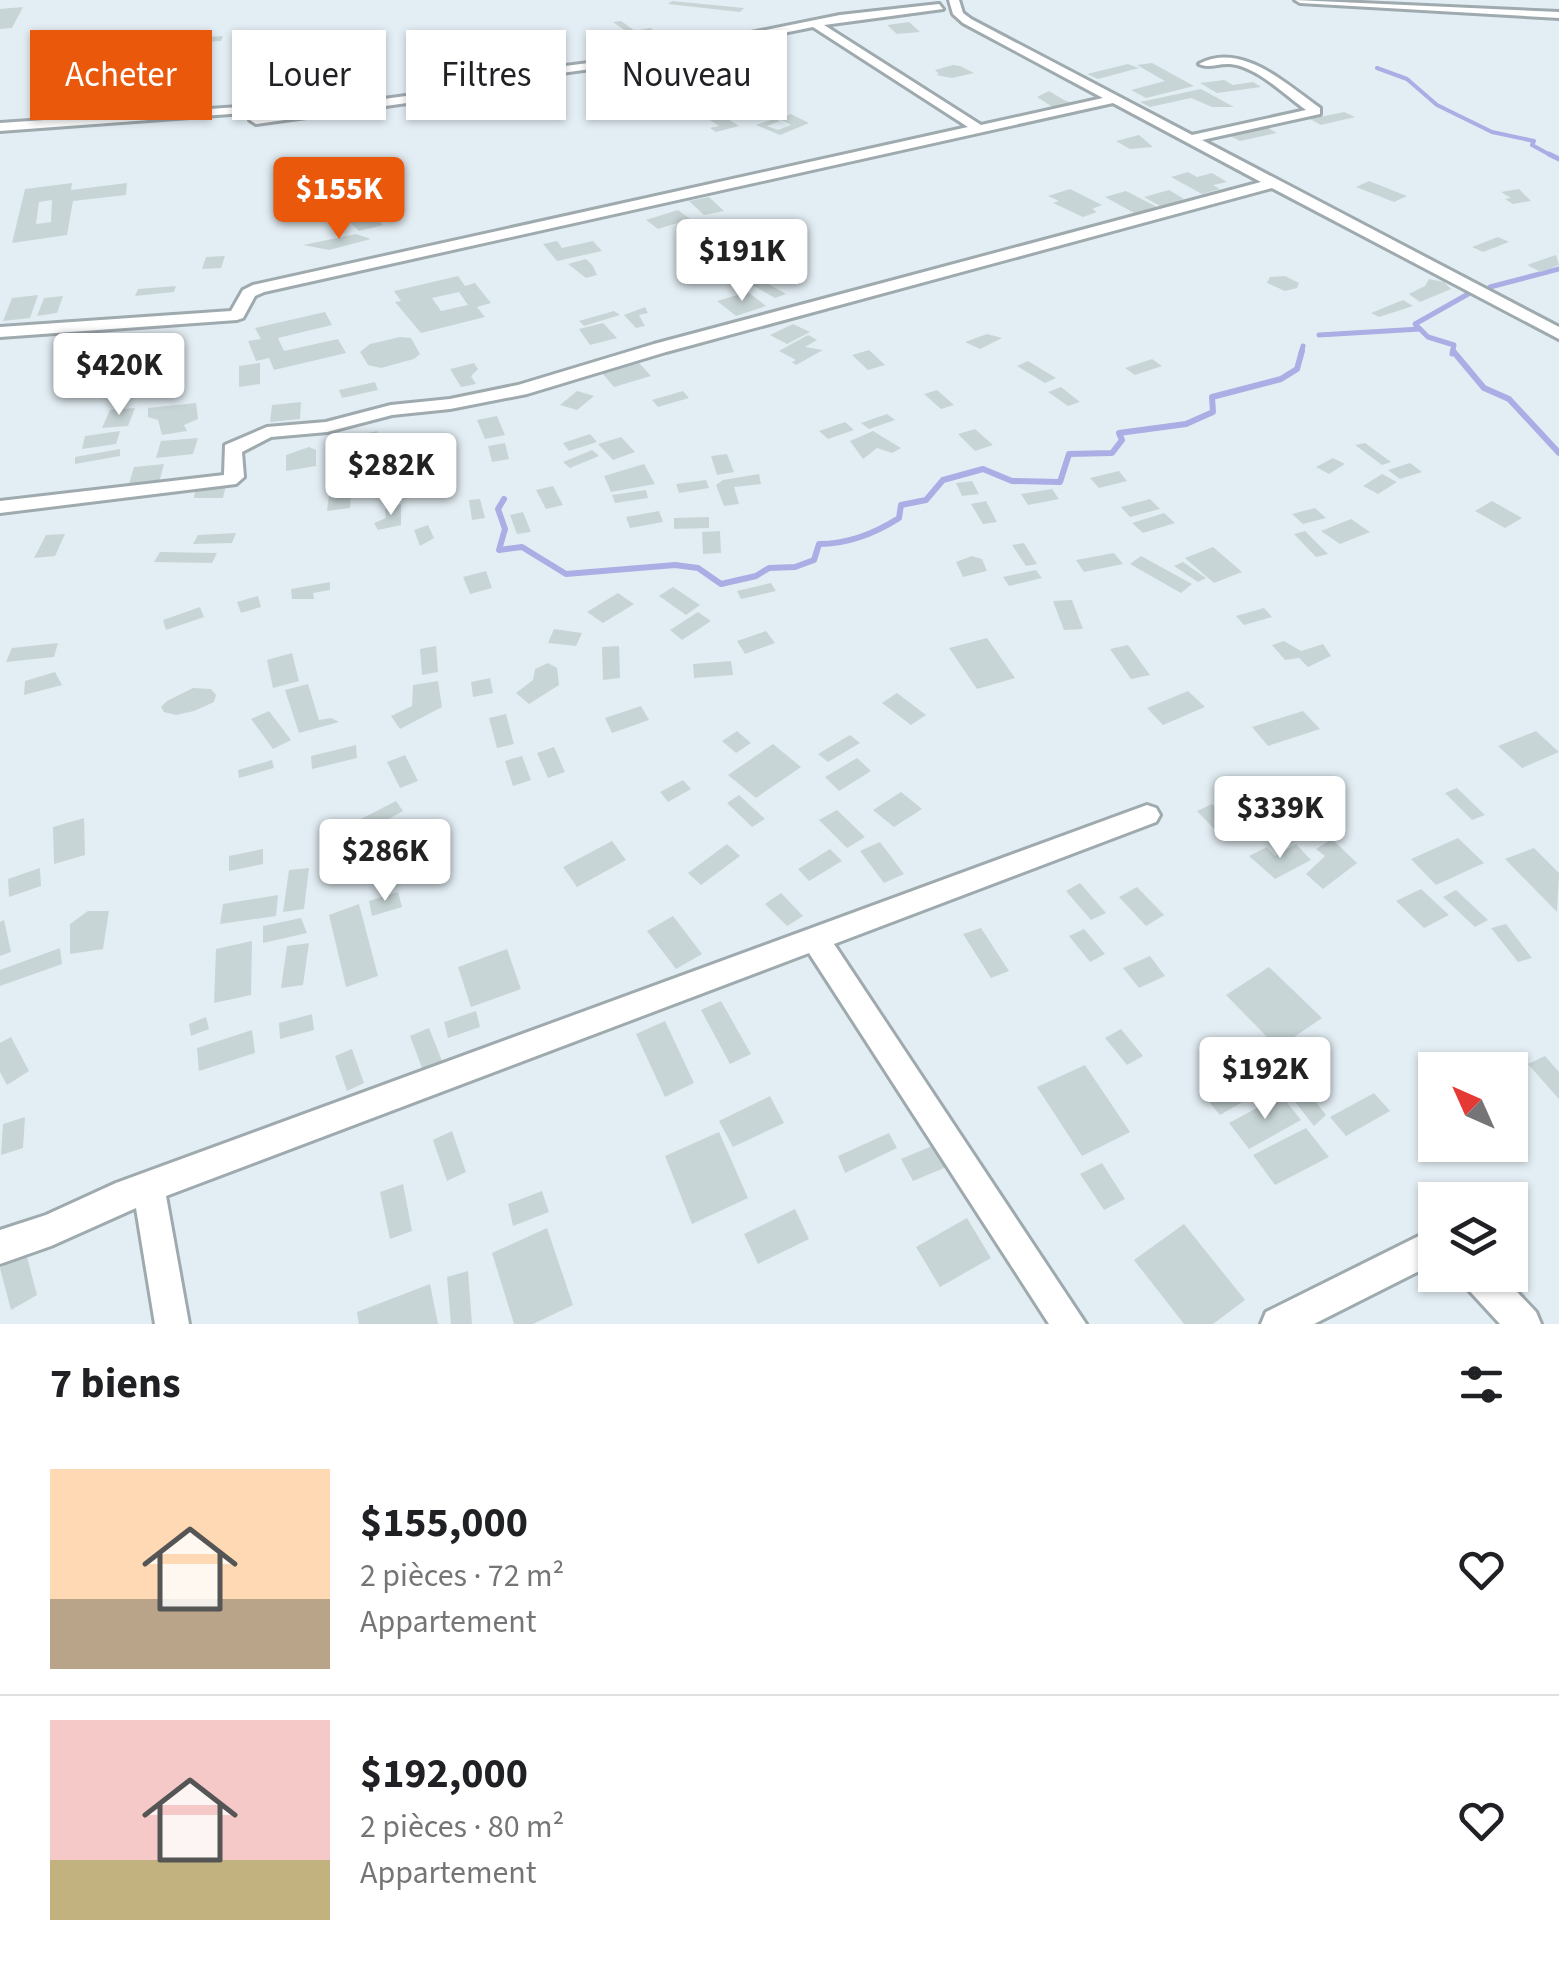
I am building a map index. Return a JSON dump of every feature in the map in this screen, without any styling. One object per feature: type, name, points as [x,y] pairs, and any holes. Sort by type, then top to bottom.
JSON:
[{"type":"street","points":[[921,0],[939,7]]},
{"type":"street","points":[[1300,0],[1559,15]]},
{"type":"street","points":[[386,101],[456,84],[628,61],[814,24],[958,4],[1114,99],[1559,334]]},
{"type":"street","points":[[814,24],[979,129]]},
{"type":"street","points":[[1190,139],[1316,111],[1258,70],[1233,60],[1205,64]]},
{"type":"street","points":[[0,332],[237,314],[249,293],[259,288],[1114,99]]},
{"type":"street","points":[[0,126],[232,111]]},
{"type":"street","points":[[0,508],[230,480],[234,477],[232,449],[268,432],[327,427],[391,410],[446,405],[522,390],[660,348],[1274,183]]},
{"type":"street","points":[[0,1247],[51,1230],[116,1198],[149,1190],[1147,815]]},
{"type":"street","points":[[816,940],[1069,1324]]},
{"type":"street","points":[[149,1190],[172,1324]]},
{"type":"street","points":[[1278,1324],[1418,1254]]},
{"type":"street","points":[[1494,1292],[1524,1324]]},
{"type":"building","points":[[672,1],[744,8],[740,12],[668,4]]},
{"type":"building","points":[[23,7],[12,28],[0,29],[0,9]]},
{"type":"building","points":[[621,21],[634,30],[624,30],[613,22]]},
{"type":"building","points":[[909,22],[920,32],[897,34],[887,25]]},
{"type":"building","points":[[1152,63],[1194,86],[1146,98],[1131,90],[1165,81],[1137,65]]},
{"type":"building","points":[[1128,64],[1139,68],[1098,79],[1087,74]]},
{"type":"building","points":[[953,65],[974,73],[952,78],[936,75],[939,74],[935,70]]},
{"type":"building","points":[[1224,80],[1233,85],[1253,82],[1261,87],[1217,93],[1200,83]]},
{"type":"building","points":[[1201,89],[1234,107],[1212,107],[1191,98],[1150,107],[1140,102]]},
{"type":"building","points":[[1049,91],[1075,104],[1054,108],[1037,97]]},
{"type":"building","points":[[1344,112],[1355,117],[1321,125],[1310,119]]},
{"type":"building","points":[[787,116],[809,123],[780,135],[756,125],[777,120],[780,121],[767,126],[778,130],[791,125],[782,120],[787,120]]},
{"type":"building","points":[[710,120],[730,120],[739,126],[716,132],[710,128],[719,126]]},
{"type":"building","points":[[1266,127],[1277,133],[1240,141],[1228,135]]},
{"type":"building","points":[[1139,135],[1153,147],[1130,149],[1116,141]]},
{"type":"building","points":[[1188,172],[1197,177],[1212,173],[1227,182],[1213,185],[1220,189],[1202,194],[1171,177]]},
{"type":"building","points":[[1369,181],[1407,196],[1394,202],[1356,187]]},
{"type":"building","points":[[72,183],[71,190],[127,183],[126,195],[73,201],[67,235],[12,243],[25,189]],"holes":[[[52,200],[51,222],[36,224],[39,202]]]},
{"type":"building","points":[[1070,189],[1102,205],[1092,209],[1097,212],[1083,217],[1053,203],[1059,201],[1048,196]]},
{"type":"building","points":[[1519,189],[1531,201],[1513,204],[1501,192]]},
{"type":"building","points":[[1169,190],[1184,199],[1162,207],[1144,197]]},
{"type":"building","points":[[1126,191],[1157,207],[1136,214],[1105,197]]},
{"type":"building","points":[[306,194],[312,206],[295,209],[289,197]]},
{"type":"building","points":[[709,197],[724,211],[704,215],[689,201]]},
{"type":"building","points":[[678,210],[690,219],[658,229],[646,220]]},
{"type":"building","points":[[371,213],[383,225],[359,231],[347,219]]},
{"type":"building","points":[[356,234],[371,239],[329,250],[303,245]]},
{"type":"building","points":[[1498,237],[1509,242],[1483,252],[1472,247]]},
{"type":"building","points":[[557,241],[562,248],[593,241],[602,251],[557,261],[543,244]]},
{"type":"building","points":[[1556,255],[1559,265],[1541,272],[1527,265]]},
{"type":"building","points":[[225,256],[221,268],[202,269],[206,257]]},
{"type":"building","points":[[586,259],[597,275],[586,278],[568,264]]},
{"type":"building","points":[[458,276],[465,286],[475,283],[491,303],[477,307],[485,317],[421,333],[395,302],[401,301],[394,291]],"holes":[[[459,292],[468,305],[441,311],[432,298]]]},
{"type":"building","points":[[1285,276],[1299,283],[1297,288],[1285,291],[1267,283],[1270,277]]},
{"type":"building","points":[[760,279],[786,294],[775,298],[749,283]]},
{"type":"building","points":[[1429,279],[1444,282],[1451,289],[1420,302],[1409,294],[1425,286]]},
{"type":"building","points":[[176,286],[174,292],[135,296],[138,289]]},
{"type":"building","points":[[748,292],[766,306],[736,316],[717,301]]},
{"type":"building","points":[[38,295],[30,318],[3,321],[12,298]]},
{"type":"building","points":[[63,296],[57,313],[37,316],[44,298]]},
{"type":"building","points":[[1403,300],[1413,306],[1379,317],[1371,313]]},
{"type":"building","points":[[645,307],[648,313],[639,315],[645,326],[636,328],[624,315]]},
{"type":"building","points":[[614,311],[620,315],[584,326],[579,321]]},
{"type":"building","points":[[325,312],[332,325],[278,338],[284,351],[338,339],[346,353],[274,370],[269,358],[256,361],[248,341],[261,339],[255,328]]},
{"type":"building","points":[[603,323],[617,338],[590,345],[579,329]]},
{"type":"building","points":[[793,324],[810,332],[787,344],[770,335]]},
{"type":"building","points":[[987,334],[1002,338],[980,349],[965,342]]},
{"type":"building","points":[[808,335],[817,340],[805,347],[823,350],[796,365],[792,362],[796,360],[779,351]]},
{"type":"building","points":[[411,338],[420,354],[381,368],[368,365],[360,352],[370,344]]},
{"type":"building","points":[[869,350],[885,365],[868,370],[852,355]]},
{"type":"building","points":[[1152,359],[1162,366],[1135,375],[1125,368]]},
{"type":"building","points":[[1028,361],[1056,378],[1045,383],[1017,366]]},
{"type":"building","points":[[151,362],[145,378],[127,380],[131,371],[123,372],[126,364]]},
{"type":"building","points":[[260,363],[260,384],[239,387],[239,366]]},
{"type":"building","points":[[474,363],[478,369],[471,376],[476,384],[461,387],[450,369]]},
{"type":"building","points":[[639,363],[651,376],[614,387],[602,373]]},
{"type":"building","points":[[116,375],[109,392],[79,395],[87,378]]},
{"type":"building","points":[[375,382],[378,390],[342,398],[339,390]]},
{"type":"building","points":[[1061,387],[1080,402],[1068,406],[1048,392]]},
{"type":"building","points":[[937,390],[954,405],[941,409],[924,394]]},
{"type":"building","points":[[577,391],[594,396],[577,410],[560,405]]},
{"type":"building","points":[[683,391],[689,398],[658,407],[652,400]]},
{"type":"building","points":[[301,402],[300,419],[270,422],[272,405]]},
{"type":"building","points":[[196,403],[198,419],[184,425],[187,431],[162,435],[158,420],[148,417],[148,408]]},
{"type":"building","points":[[135,408],[128,426],[102,428],[110,410]]},
{"type":"building","points":[[887,414],[895,420],[869,429],[861,423]]},
{"type":"building","points":[[497,416],[505,435],[485,439],[477,420]]},
{"type":"building","points":[[845,422],[854,430],[828,439],[819,431]]},
{"type":"building","points":[[975,429],[993,445],[975,451],[958,434]]},
{"type":"building","points":[[120,431],[116,444],[82,449],[85,436]]},
{"type":"building","points":[[377,431],[384,456],[356,462],[350,437]]},
{"type":"building","points":[[873,431],[901,448],[892,453],[877,448],[863,459],[850,441]]},
{"type":"building","points":[[590,434],[597,442],[569,451],[563,443]]},
{"type":"building","points":[[621,437],[635,452],[613,460],[598,444]]},
{"type":"building","points":[[198,438],[193,454],[156,458],[161,441]]},
{"type":"building","points":[[505,443],[509,459],[492,462],[488,446]]},
{"type":"building","points":[[1365,443],[1391,462],[1382,465],[1355,445]]},
{"type":"building","points":[[309,447],[316,450],[316,466],[286,471],[286,455]]},
{"type":"building","points":[[441,448],[443,466],[426,469],[423,451]]},
{"type":"building","points":[[120,449],[120,456],[75,464],[75,457]]},
{"type":"building","points":[[592,450],[599,456],[570,468],[563,462]]},
{"type":"building","points":[[727,454],[734,472],[717,475],[711,456]]},
{"type":"building","points":[[1333,458],[1345,464],[1329,474],[1316,467]]},
{"type":"building","points":[[1410,463],[1422,472],[1400,479],[1388,470]]},
{"type":"building","points":[[164,464],[159,483],[128,487],[134,467]]},
{"type":"building","points":[[644,464],[655,484],[611,492],[604,476]]},
{"type":"building","points":[[1119,471],[1127,481],[1099,488],[1090,478]]},
{"type":"building","points":[[759,474],[761,484],[734,487],[739,504],[724,506],[716,485],[723,480]]},
{"type":"building","points":[[1382,474],[1397,482],[1378,494],[1363,486]]},
{"type":"building","points":[[706,480],[709,488],[679,493],[676,484]]},
{"type":"building","points":[[972,481],[979,494],[962,496],[956,483]]},
{"type":"building","points":[[226,485],[223,498],[194,498],[195,490]]},
{"type":"building","points":[[553,486],[563,505],[546,509],[536,490]]},
{"type":"building","points":[[1052,489],[1059,499],[1028,505],[1021,494]]},
{"type":"building","points":[[646,490],[648,498],[615,503],[612,495]]},
{"type":"building","points":[[351,493],[350,508],[327,511],[329,495]]},
{"type":"building","points":[[480,499],[485,518],[472,520],[469,500]]},
{"type":"building","points":[[1150,499],[1160,509],[1130,517],[1121,507]]},
{"type":"building","points":[[986,501],[997,522],[983,524],[971,504]]},
{"type":"building","points":[[1492,501],[1522,518],[1505,528],[1475,511]]},
{"type":"building","points":[[401,504],[401,525],[378,530],[374,523],[386,518],[385,509]]},
{"type":"building","points":[[1315,508],[1326,518],[1303,524],[1292,514]]},
{"type":"building","points":[[659,511],[663,522],[630,528],[626,517]]},
{"type":"building","points":[[523,512],[531,532],[517,534],[510,515]]},
{"type":"building","points":[[1164,513],[1175,523],[1143,533],[1132,523]]},
{"type":"building","points":[[709,517],[709,528],[674,529],[674,518]]},
{"type":"building","points":[[1351,519],[1370,532],[1340,544],[1321,531]]},
{"type":"building","points":[[428,525],[434,538],[420,546],[414,530]]},
{"type":"building","points":[[720,531],[721,553],[703,554],[702,532]]},
{"type":"building","points":[[1305,531],[1328,554],[1316,557],[1294,534]]},
{"type":"building","points":[[236,533],[232,543],[193,544],[198,535]]},
{"type":"building","points":[[65,534],[55,556],[34,558],[46,535]]},
{"type":"building","points":[[1024,543],[1037,564],[1026,566],[1012,545]]},
{"type":"building","points":[[1213,547],[1242,572],[1214,583],[1185,558]]},
{"type":"building","points":[[160,552],[217,553],[212,563],[154,562]]},
{"type":"building","points":[[1114,553],[1123,564],[1084,572],[1076,560]]},
{"type":"building","points":[[972,556],[982,559],[987,571],[963,577],[956,562]]},
{"type":"building","points":[[1141,556],[1192,584],[1181,593],[1130,564]]},
{"type":"building","points":[[1183,562],[1206,578],[1198,582],[1174,566]]},
{"type":"building","points":[[1036,570],[1042,578],[1009,586],[1003,577]]},
{"type":"building","points":[[486,571],[492,588],[470,594],[463,577]]},
{"type":"building","points":[[330,582],[330,590],[313,593],[314,599],[292,599],[291,589]]},
{"type":"building","points":[[771,583],[776,591],[741,599],[737,591]]},
{"type":"building","points":[[673,587],[700,605],[686,615],[659,596]]},
{"type":"building","points":[[618,593],[634,604],[603,623],[587,612]]},
{"type":"building","points":[[258,596],[261,607],[241,613],[237,602]]},
{"type":"building","points":[[1072,600],[1083,629],[1064,630],[1053,601]]},
{"type":"building","points":[[200,607],[204,617],[166,630],[163,620]]},
{"type":"building","points":[[1264,608],[1272,617],[1244,625],[1236,616]]},
{"type":"building","points":[[698,612],[711,621],[682,640],[670,630]]},
{"type":"building","points":[[554,629],[582,633],[576,646],[548,643]]},
{"type":"building","points":[[766,631],[775,643],[745,654],[737,641]]},
{"type":"building","points":[[987,638],[1015,678],[977,689],[949,648]]},
{"type":"building","points":[[1284,641],[1301,651],[1323,644],[1331,656],[1308,667],[1299,658],[1285,660],[1272,645]]},
{"type":"building","points":[[58,643],[54,657],[6,662],[12,648]]},
{"type":"building","points":[[1128,645],[1150,675],[1131,679],[1110,649]]},
{"type":"building","points":[[436,646],[438,672],[422,675],[420,649]]},
{"type":"building","points":[[619,646],[620,678],[603,680],[602,647]]},
{"type":"building","points":[[292,653],[299,681],[273,688],[267,660]]},
{"type":"building","points":[[731,661],[733,675],[694,678],[693,664]]},
{"type":"building","points":[[548,663],[557,668],[559,685],[529,704],[516,693],[533,680],[535,669]]},
{"type":"building","points":[[55,672],[62,685],[24,695],[25,681]]},
{"type":"building","points":[[490,678],[493,693],[473,697],[471,682]]},
{"type":"building","points":[[438,681],[442,707],[400,729],[391,716],[412,706],[413,685]]},
{"type":"building","points":[[308,684],[319,720],[331,718],[339,722],[299,733],[285,690]]},
{"type":"building","points":[[193,688],[211,689],[216,695],[214,702],[176,715],[164,712],[161,707],[167,701]]},
{"type":"building","points":[[1188,691],[1205,707],[1163,725],[1147,708]]},
{"type":"building","points":[[897,693],[926,715],[911,725],[882,703]]},
{"type":"building","points":[[641,706],[649,720],[612,733],[605,718]]},
{"type":"building","points":[[269,711],[291,740],[273,749],[251,719]]},
{"type":"building","points":[[1303,711],[1320,729],[1268,746],[1252,727]]},
{"type":"building","points":[[506,714],[514,744],[497,748],[489,718]]},
{"type":"building","points":[[737,731],[751,743],[736,753],[722,741]]},
{"type":"building","points":[[1536,731],[1559,752],[1522,768],[1498,746]]},
{"type":"building","points":[[850,735],[860,743],[828,762],[818,754]]},
{"type":"building","points":[[773,744],[801,767],[756,798],[728,775]]},
{"type":"building","points":[[356,745],[357,758],[312,769],[311,756]]},
{"type":"building","points":[[554,747],[565,772],[548,778],[537,753]]},
{"type":"building","points":[[405,755],[418,781],[400,788],[387,762]]},
{"type":"building","points":[[522,756],[531,780],[513,786],[505,761]]},
{"type":"building","points":[[857,758],[871,771],[839,791],[825,777]]},
{"type":"building","points":[[272,760],[274,768],[239,778],[238,770]]},
{"type":"building","points":[[683,780],[691,789],[668,802],[660,792]]},
{"type":"building","points":[[1457,788],[1485,815],[1472,820],[1445,793]]},
{"type":"building","points":[[901,792],[922,809],[894,827],[873,810]]},
{"type":"building","points":[[739,795],[765,819],[752,827],[727,803]]},
{"type":"building","points":[[396,801],[403,811],[367,831],[359,820]]},
{"type":"building","points":[[1212,804],[1237,831],[1222,837],[1197,811]]},
{"type":"building","points":[[837,810],[865,837],[847,848],[819,820]]},
{"type":"building","points":[[84,818],[85,855],[54,864],[53,827]]},
{"type":"building","points":[[1458,838],[1484,863],[1436,885],[1411,859]]},
{"type":"building","points":[[1332,839],[1357,863],[1323,889],[1306,874],[1325,856],[1316,849]]},
{"type":"building","points":[[612,841],[626,860],[577,887],[563,867]]},
{"type":"building","points":[[880,842],[904,874],[884,883],[860,851]]},
{"type":"building","points":[[727,844],[740,856],[701,885],[688,873]]},
{"type":"building","points":[[1296,844],[1311,860],[1275,879],[1249,856],[1267,847],[1275,856]]},
{"type":"building","points":[[1534,848],[1559,873],[1557,912],[1505,859]]},
{"type":"building","points":[[263,849],[263,864],[229,871],[229,856]]},
{"type":"building","points":[[830,849],[842,861],[809,881],[798,869]]},
{"type":"building","points":[[40,868],[41,886],[9,897],[8,879]]},
{"type":"building","points":[[309,868],[304,909],[283,912],[289,870]]},
{"type":"building","points":[[1080,883],[1106,913],[1091,920],[1066,891]]},
{"type":"building","points":[[1137,887],[1164,915],[1146,926],[1119,897]]},
{"type":"building","points":[[1421,889],[1449,915],[1424,928],[1396,901]]},
{"type":"building","points":[[1456,890],[1488,920],[1475,927],[1443,897]]},
{"type":"building","points":[[398,892],[402,907],[372,916],[369,901]]},
{"type":"building","points":[[781,893],[803,916],[787,926],[765,904]]},
{"type":"building","points":[[278,895],[276,916],[220,924],[223,904]]},
{"type":"building","points":[[359,904],[378,976],[346,987],[329,915]]},
{"type":"building","points":[[88,911],[109,911],[103,949],[70,954],[70,924]]},
{"type":"building","points":[[673,916],[702,954],[676,969],[647,931]]},
{"type":"building","points":[[301,918],[307,933],[263,943],[263,926]]},
{"type":"building","points":[[4,920],[11,952],[0,956],[0,922]]},
{"type":"building","points":[[1506,924],[1532,958],[1518,962],[1491,928]]},
{"type":"building","points":[[981,928],[1009,971],[991,978],[963,934]]},
{"type":"building","points":[[1084,929],[1105,954],[1090,962],[1069,936]]},
{"type":"building","points":[[252,941],[251,995],[214,1003],[216,949]]},
{"type":"building","points":[[309,943],[303,985],[281,988],[287,946]]},
{"type":"building","points":[[60,948],[62,964],[0,986],[0,970]]},
{"type":"building","points":[[507,949],[521,989],[471,1007],[458,967]]},
{"type":"building","points":[[1150,956],[1165,976],[1139,988],[1123,968]]},
{"type":"building","points":[[1269,967],[1322,1018],[1278,1048],[1226,995]]},
{"type":"building","points":[[721,1001],[751,1054],[730,1064],[701,1010]]},
{"type":"building","points":[[476,1011],[480,1027],[448,1038],[444,1022]]},
{"type":"building","points":[[312,1014],[314,1030],[280,1039],[279,1023]]},
{"type":"building","points":[[206,1017],[209,1029],[191,1036],[189,1024]]},
{"type":"building","points":[[665,1021],[694,1083],[665,1097],[636,1034]]},
{"type":"building","points":[[429,1028],[446,1071],[427,1081],[410,1036]]},
{"type":"building","points":[[1121,1029],[1143,1056],[1127,1065],[1105,1038]]},
{"type":"building","points":[[252,1030],[255,1053],[199,1071],[197,1048]]},
{"type":"building","points":[[11,1037],[29,1071],[7,1085],[0,1072],[0,1043]]},
{"type":"building","points":[[352,1049],[364,1083],[347,1091],[335,1056]]},
{"type":"building","points":[[1545,1056],[1559,1072],[1559,1099],[1528,1064]]},
{"type":"building","points":[[1085,1065],[1130,1132],[1082,1156],[1037,1087]]},
{"type":"building","points":[[1239,1070],[1258,1093],[1220,1115],[1201,1092]]},
{"type":"building","points":[[1301,1083],[1326,1115],[1314,1126],[1289,1094]]},
{"type":"building","points":[[1374,1093],[1390,1111],[1346,1136],[1330,1117]]},
{"type":"building","points":[[1281,1095],[1301,1120],[1249,1149],[1229,1123]]},
{"type":"building","points":[[770,1096],[784,1123],[733,1147],[719,1121]]},
{"type":"building","points":[[25,1117],[23,1148],[1,1155],[3,1124]]},
{"type":"building","points":[[1306,1128],[1329,1157],[1275,1185],[1253,1155]]},
{"type":"building","points":[[452,1131],[466,1172],[447,1181],[433,1140]]},
{"type":"building","points":[[719,1132],[748,1198],[692,1224],[665,1156]]},
{"type":"building","points":[[889,1133],[897,1148],[845,1173],[838,1156]]},
{"type":"building","points":[[939,1143],[951,1165],[913,1181],[901,1159]]},
{"type":"building","points":[[1102,1163],[1125,1199],[1104,1210],[1080,1174]]},
{"type":"building","points":[[403,1184],[412,1231],[390,1239],[380,1192]]},
{"type":"building","points":[[542,1191],[549,1212],[513,1226],[508,1204]]},
{"type":"building","points":[[795,1209],[809,1239],[758,1264],[744,1234]]},
{"type":"building","points":[[967,1218],[991,1258],[940,1287],[916,1247]]},
{"type":"building","points":[[1184,1224],[1245,1300],[1213,1324],[1184,1324],[1134,1260]]},
{"type":"building","points":[[547,1228],[573,1305],[533,1324],[514,1324],[492,1253]]},
{"type":"building","points":[[26,1253],[37,1295],[11,1310],[0,1268]]},
{"type":"building","points":[[468,1271],[472,1324],[451,1324],[447,1277]]},
{"type":"building","points":[[430,1284],[438,1324],[359,1324],[357,1312]]},
{"type":"waterway","points":[[1377,68],[1407,79],[1437,105],[1492,132],[1534,141],[1532,145],[1554,157]]},
{"type":"waterway","points":[[1549,154],[1559,159]]},
{"type":"waterway","points":[[1490,287],[1559,269]]},
{"type":"waterway","points":[[1420,329],[1415,324],[1470,293]]},
{"type":"waterway","points":[[1319,335],[1420,329]]},
{"type":"waterway","points":[[1420,329],[1428,337],[1454,345],[1452,354]]},
{"type":"waterway","points":[[1301,354],[1303,346]]},
{"type":"waterway","points":[[504,499],[498,509],[505,529],[499,550],[522,547],[566,574],[675,565],[698,568],[721,584],[756,576],[769,568],[795,567],[814,560],[819,544],[851,540],[880,529],[899,518],[901,505],[926,500],[943,480],[983,469],[1012,481],[1060,482],[1069,454],[1112,453],[1122,440],[1119,433],[1186,424],[1213,412],[1212,397],[1281,379],[1297,369],[1302,351]]},
{"type":"waterway","points":[[1453,351],[1484,388],[1509,399],[1559,453]]}]
